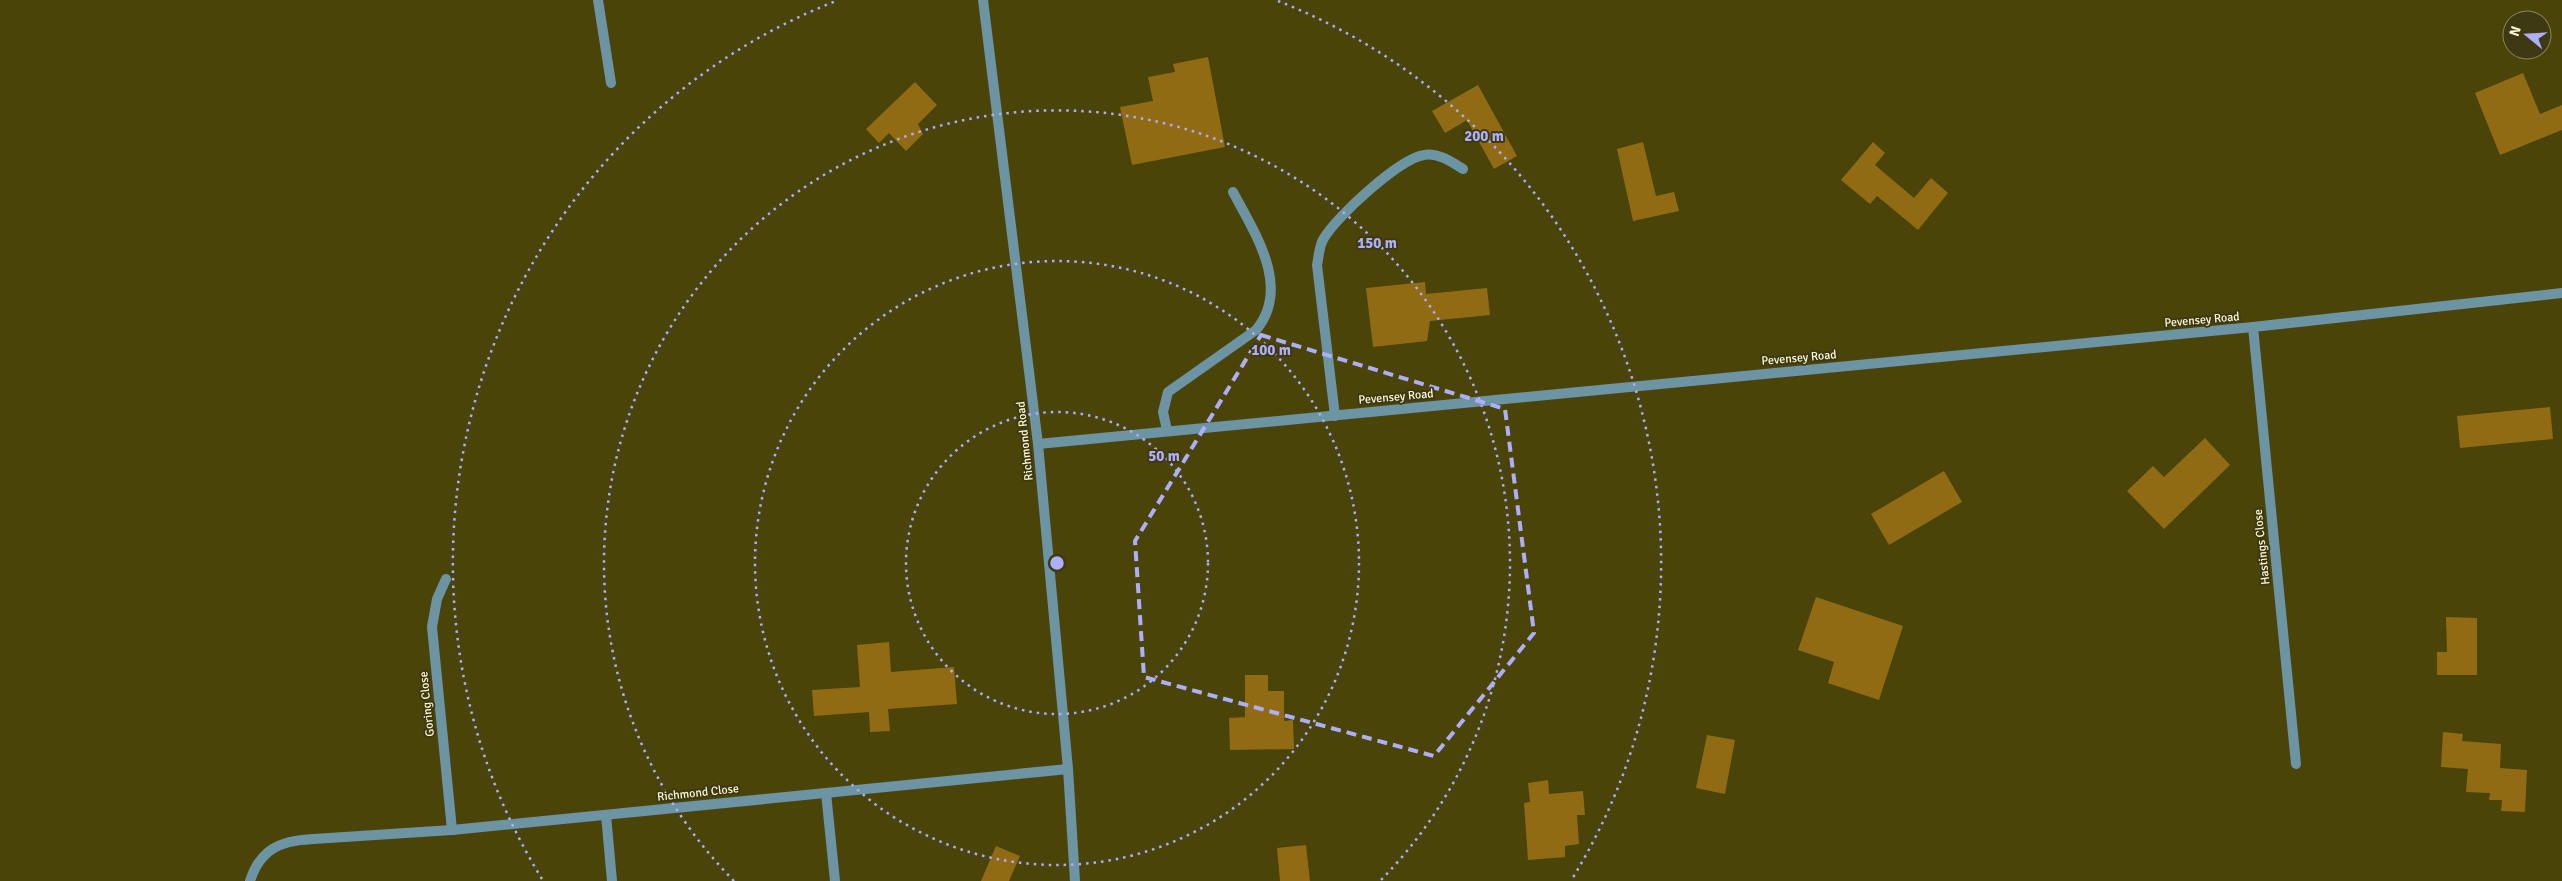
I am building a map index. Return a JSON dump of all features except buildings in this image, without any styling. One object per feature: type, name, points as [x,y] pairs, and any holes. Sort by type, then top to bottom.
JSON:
[{"type":"street","points":[[598,0],[611,83]]},
{"type":"street","name":"Richmond Road","points":[[983,0],[1038,444],[1068,769],[1076,881]]},
{"type":"street","points":[[1335,416],[1317,265],[1322,240],[1340,217],[1408,160],[1426,154],[1446,158],[1463,169]]},
{"type":"street","points":[[1167,430],[1163,412],[1168,392],[1256,330],[1264,321],[1270,305],[1271,287],[1266,256],[1233,192]]},
{"type":"street","name":"Pevensey Road","points":[[1038,444],[1167,430],[1335,416],[2253,327],[2562,293]]},
{"type":"street","name":"Hastings Close","points":[[2253,327],[2296,764]]},
{"type":"street","name":"Goring Close","points":[[446,579],[437,599],[432,628],[452,830]]},
{"type":"street","name":"Richmond Close","points":[[250,881],[254,868],[273,846],[293,840],[452,830],[1068,769]]},
{"type":"street","points":[[826,793],[835,881]]},
{"type":"street","points":[[606,815],[612,881]]},
{"type":"highlighted area","points":[[1261,335],[1505,409],[1534,633],[1434,756],[1144,677],[1135,541]]}]
